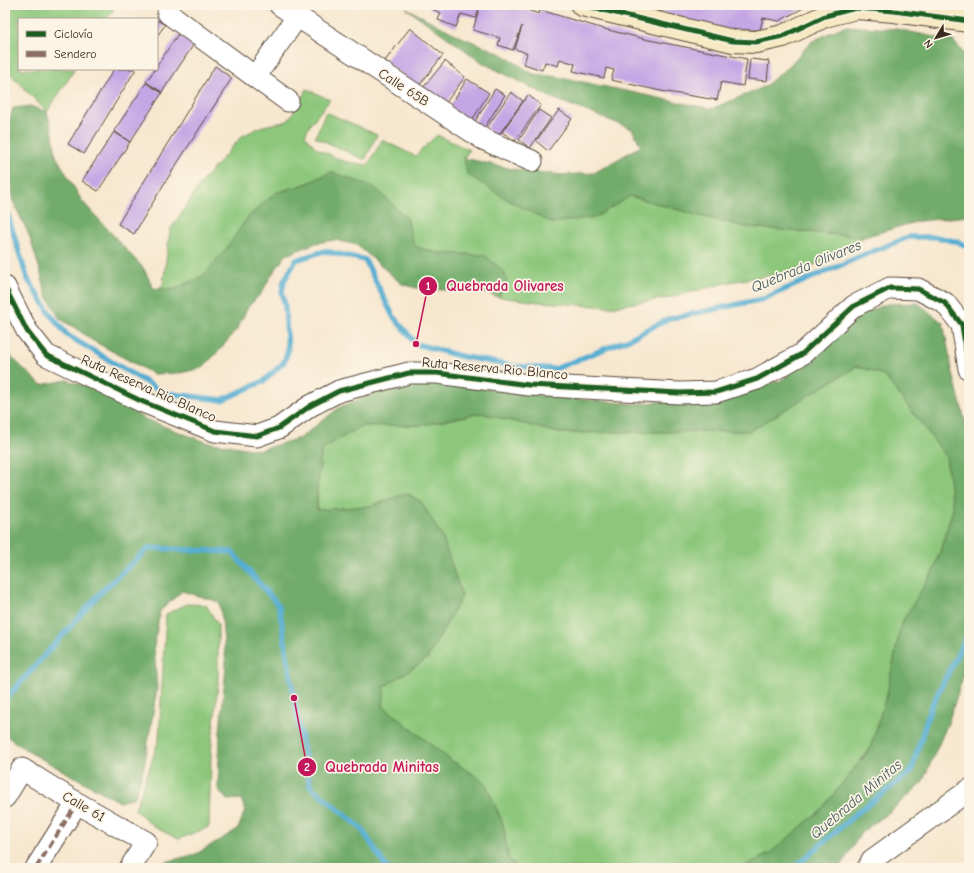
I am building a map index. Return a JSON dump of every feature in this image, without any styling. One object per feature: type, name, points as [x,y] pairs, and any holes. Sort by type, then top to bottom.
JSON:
[{"type":"street","name":"Calle 65B","points":[[280,5],[483,139],[532,162]]},
{"type":"street","points":[[582,5],[733,41],[756,42],[783,36],[825,16],[856,8],[894,11],[969,21]]},
{"type":"street","points":[[168,13],[288,102]]},
{"type":"street","points":[[255,77],[298,17]]},
{"type":"street","name":"Ruta Reserva Rio Blanco","points":[[5,287],[27,331],[46,355],[141,401],[215,431],[257,436],[279,428],[310,406],[339,391],[409,373],[437,373],[529,385],[679,394],[716,392],[757,379],[802,354],[854,306],[890,288],[918,289],[945,303],[962,325],[969,369]]},
{"type":"street","name":"Calle 61","points":[[5,797],[22,769],[77,803],[146,842],[130,868]]},
{"type":"street","points":[[868,868],[872,860],[969,790]]},
{"type":"street","points":[[36,868],[77,803]]},
{"type":"green space","points":[[5,5],[112,5],[114,9],[108,18],[18,18],[18,70],[74,70],[47,112],[5,68]]},
{"type":"green space","points":[[406,8],[459,36],[502,54],[533,74],[559,77],[711,109],[764,87],[788,67],[811,42],[844,26],[897,29],[953,41],[965,53],[967,76],[969,77],[969,216],[919,221],[864,237],[747,227],[704,217],[630,196],[596,217],[552,223],[508,200],[467,174],[464,158],[512,169],[562,175],[594,173],[641,146],[632,129],[552,98],[483,63]]},
{"type":"green space","points":[[307,89],[330,100],[311,123],[305,135],[316,148],[343,161],[368,165],[382,140],[415,156],[437,135],[469,150],[464,158],[596,217],[630,196],[704,217],[747,227],[864,237],[827,261],[786,273],[734,281],[668,298],[609,307],[540,302],[498,297],[507,282],[484,255],[437,253],[414,246],[407,218],[331,172],[306,184],[275,193],[203,276],[173,290],[159,289],[163,285],[170,230],[204,179],[242,136],[263,126],[288,121]]},
{"type":"green space","points":[[30,106],[47,112],[53,134],[56,156],[82,201],[144,269],[153,288],[173,290],[203,276],[226,249],[247,218],[275,193],[306,184],[331,172],[374,187],[407,218],[414,246],[437,253],[484,255],[504,271],[507,282],[498,297],[480,291],[420,289],[402,284],[357,245],[335,240],[316,243],[286,255],[271,276],[261,294],[248,307],[237,329],[218,352],[202,368],[180,373],[153,374],[90,339],[60,319],[46,294],[29,235],[12,199],[8,127],[13,108]]},
{"type":"green space","points":[[326,112],[377,135],[365,160],[315,137]]},
{"type":"green space","points":[[918,303],[943,323],[953,374],[969,436],[969,623],[963,677],[948,723],[922,783],[893,809],[861,833],[840,868],[741,868],[769,854],[821,810],[870,749],[887,694],[901,624],[935,568],[953,509],[946,456],[884,375],[857,366],[750,431],[559,433],[481,413],[422,425],[362,426],[322,449],[317,487],[317,510],[371,506],[407,493],[421,502],[442,536],[462,596],[427,659],[385,686],[383,706],[449,759],[485,782],[503,824],[508,858],[517,868],[158,868],[165,862],[196,854],[238,829],[245,810],[241,799],[227,800],[218,789],[220,732],[226,666],[219,602],[182,591],[160,611],[154,646],[157,689],[144,767],[135,797],[120,802],[29,752],[5,735],[5,351],[41,385],[67,380],[97,390],[145,419],[206,442],[259,450],[300,438],[340,407],[374,393],[421,381],[563,398],[635,404],[708,397],[780,381],[817,354],[863,313],[887,304]]},
{"type":"green space","points":[[857,366],[884,375],[946,456],[953,509],[935,568],[901,624],[887,694],[870,749],[821,810],[769,854],[741,868],[517,868],[508,858],[503,824],[485,782],[449,759],[383,706],[385,686],[427,659],[462,596],[442,536],[421,502],[407,493],[371,506],[317,510],[317,487],[322,449],[362,426],[422,425],[481,413],[559,433],[750,431]]},
{"type":"green space","points":[[187,604],[206,605],[218,625],[218,684],[211,753],[209,827],[179,839],[156,828],[135,810],[159,739],[166,614]]},
{"type":"building","points":[[430,5],[513,5],[539,14],[540,10],[604,29],[649,40],[747,59],[743,86],[721,82],[717,100],[661,91],[611,80],[614,70],[606,68],[604,78],[573,71],[575,64],[560,59],[558,66],[545,62],[542,70],[524,64],[527,53],[515,49],[522,26],[513,50],[498,45],[500,38],[473,30],[479,9],[476,18],[461,14],[456,27],[438,20],[441,13],[429,8]]},
{"type":"building","points":[[646,5],[748,5],[747,7],[757,5],[809,5],[779,21],[763,18],[760,30],[740,30],[738,33],[677,19]]},
{"type":"building","points":[[158,21],[165,25],[158,35]]},
{"type":"building","points":[[410,28],[443,55],[418,87],[385,61]]},
{"type":"building","points":[[178,34],[194,44],[162,92],[146,82],[154,70],[158,70],[158,64]]},
{"type":"building","points":[[750,59],[769,61],[767,81],[748,79]]},
{"type":"building","points":[[445,61],[465,77],[444,105],[423,88]]},
{"type":"building","points":[[215,66],[232,78],[134,234],[118,224]]},
{"type":"building","points":[[113,70],[135,70],[84,154],[68,144]]},
{"type":"building","points":[[467,79],[489,93],[471,122],[449,108]]},
{"type":"building","points":[[146,83],[162,93],[130,142],[114,131]]},
{"type":"building","points":[[495,89],[505,95],[483,130],[474,123]]},
{"type":"building","points":[[511,92],[523,101],[498,136],[486,129]]},
{"type":"building","points":[[528,95],[541,105],[515,141],[502,132]]},
{"type":"building","points":[[539,110],[551,118],[530,148],[519,140]]},
{"type":"building","points":[[559,110],[572,119],[548,151],[536,141]]},
{"type":"building","points":[[114,132],[130,142],[98,191],[82,181]]},
{"type":"waterway","name":"Quebrada Olivares","points":[[5,206],[27,278],[51,315],[67,335],[164,393],[222,400],[264,381],[284,362],[288,351],[285,307],[282,292],[284,281],[296,260],[324,251],[365,260],[393,316],[416,344],[460,356],[513,366],[555,369],[629,339],[668,319],[763,299],[909,237],[936,237],[958,242],[969,247]]},
{"type":"waterway","name":"Quebrada Minitas","points":[[5,700],[101,592],[149,548],[232,552],[279,606],[310,786],[361,828],[387,868]]},
{"type":"waterway","name":"Quebrada Minitas","points":[[794,868],[858,812],[911,772],[930,709],[969,632]]},
{"type":"marked path","points":[[36,868],[77,803]]},
{"type":"cycle path","points":[[582,5],[733,41],[756,42],[783,36],[825,16],[856,8],[894,11],[969,21]]},
{"type":"cycle path","points":[[5,287],[27,331],[46,355],[141,401],[215,431],[257,436],[279,428],[310,406],[339,391],[409,373],[437,373],[529,385],[679,393],[716,392],[757,379],[802,354],[854,306],[890,288],[918,289],[945,303],[962,325],[969,369]]},
{"type":"place","name":"Quebrada Olivares","points":[[416,344]]},
{"type":"place","name":"Quebrada Minitas","points":[[294,698]]}]
